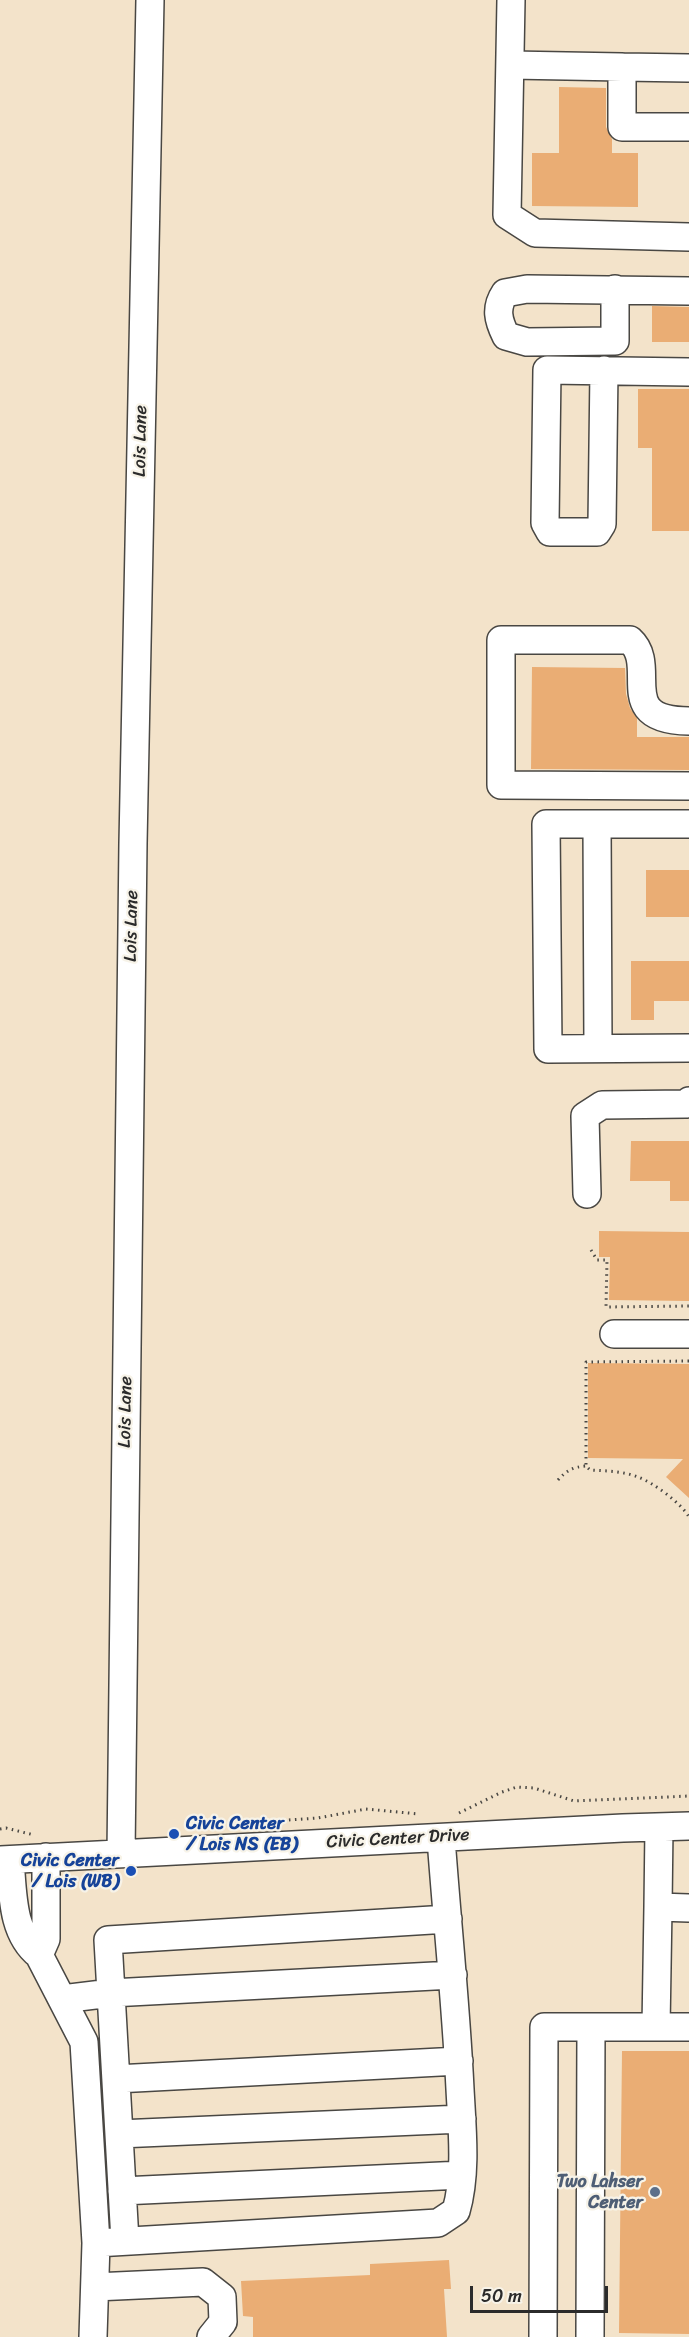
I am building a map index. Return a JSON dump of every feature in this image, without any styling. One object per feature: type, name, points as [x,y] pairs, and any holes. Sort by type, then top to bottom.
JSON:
[{"type":"street","name":"Lois Lane","points":[[121,1853],[133,831],[150,0]]},
{"type":"street","points":[[511,0],[507,215],[535,233],[689,237]]},
{"type":"street","points":[[511,65],[689,68]]},
{"type":"street","points":[[622,67],[622,127],[689,127]]},
{"type":"street","points":[[615,289],[689,291]]},
{"type":"street","points":[[604,370],[602,524],[597,532],[550,532],[545,523],[547,370],[604,370],[689,372]]},
{"type":"street","points":[[689,721],[661,719],[648,707],[642,688],[638,650],[630,640],[501,640],[501,785],[689,786]]},
{"type":"street","points":[[689,824],[546,824],[548,1049],[689,1048]]},
{"type":"street","points":[[597,824],[598,1048]]},
{"type":"street","points":[[587,1194],[585,1116],[602,1106],[688,1103]]},
{"type":"street","points":[[614,1334],[689,1334]]},
{"type":"street","name":"Civic Center Drive","points":[[5,1860],[42,1846],[121,1853],[445,1825],[689,1826]]},
{"type":"street","points":[[96,2243],[438,2223],[456,2211],[462,2193],[462,2119],[448,1919],[445,1825]]},
{"type":"street","points":[[657,2027],[659,1827]]},
{"type":"street","points":[[39,1955],[46,1939],[42,1846]]},
{"type":"street","points":[[5,1860],[21,1933],[39,1955],[84,2042],[96,2243],[93,2337]]},
{"type":"street","points":[[658,1907],[689,1908]]},
{"type":"street","points":[[125,2241],[108,1940],[448,1919]]},
{"type":"street","points":[[62,1999],[111,1993],[453,1975]]},
{"type":"street","points":[[543,2337],[544,2026],[689,2027]]},
{"type":"street","points":[[590,2337],[591,2027]]},
{"type":"street","points":[[116,2079],[459,2061]]},
{"type":"street","points":[[119,2134],[462,2119]]},
{"type":"street","points":[[122,2191],[462,2175]]},
{"type":"street","points":[[95,2288],[203,2282],[222,2296],[224,2322],[211,2337]]},
{"type":"path","points":[[591,1250],[597,1260],[607,1260],[606,1306],[689,1306]]},
{"type":"path","points":[[586,1466],[586,1362],[689,1361]]},
{"type":"path","points":[[558,1480],[566,1471],[576,1466],[639,1477],[683,1506],[689,1517]]},
{"type":"path","points":[[445,1825],[459,1813],[502,1792],[518,1787],[534,1788],[574,1801],[689,1796]]},
{"type":"path","points":[[252,1823],[318,1818],[366,1809],[422,1814]]},
{"type":"path","points":[[0,1829],[6,1828],[42,1846]]},
{"type":"building","points":[[559,87],[606,88],[606,127],[612,139],[612,153],[638,153],[638,207],[532,206],[532,153],[559,153]]},
{"type":"building","points":[[652,306],[689,307],[689,342],[652,342]]},
{"type":"building","points":[[638,389],[689,389],[689,531],[652,531],[652,448],[638,448]]},
{"type":"building","points":[[532,667],[625,668],[626,694],[630,708],[637,718],[637,737],[689,737],[689,770],[531,769]]},
{"type":"building","points":[[646,870],[689,870],[689,917],[646,917]]},
{"type":"building","points":[[631,961],[689,961],[689,1001],[654,1001],[654,1020],[631,1020]]},
{"type":"building","points":[[631,1141],[689,1141],[689,1201],[670,1201],[670,1181],[630,1181]]},
{"type":"building","points":[[599,1231],[689,1232],[689,1301],[609,1300],[610,1257],[599,1257]]},
{"type":"building","points":[[588,1363],[689,1364],[689,1498],[666,1477],[683,1459],[588,1458]]},
{"type":"building","name":"Two Lahser Center","points":[[622,2051],[689,2051],[689,2334],[619,2333]]},
{"type":"building","points":[[449,2260],[451,2289],[444,2289],[447,2337],[253,2337],[253,2317],[243,2316],[241,2281],[370,2275],[370,2264]]},
{"type":"place","name":"Civic Center / Lois NS (EB)","points":[[174,1834]]},
{"type":"place","name":"Civic Center / Lois (WB)","points":[[131,1871]]},
{"type":"place","name":"Two Lahser Center","points":[[655,2192]]}]
